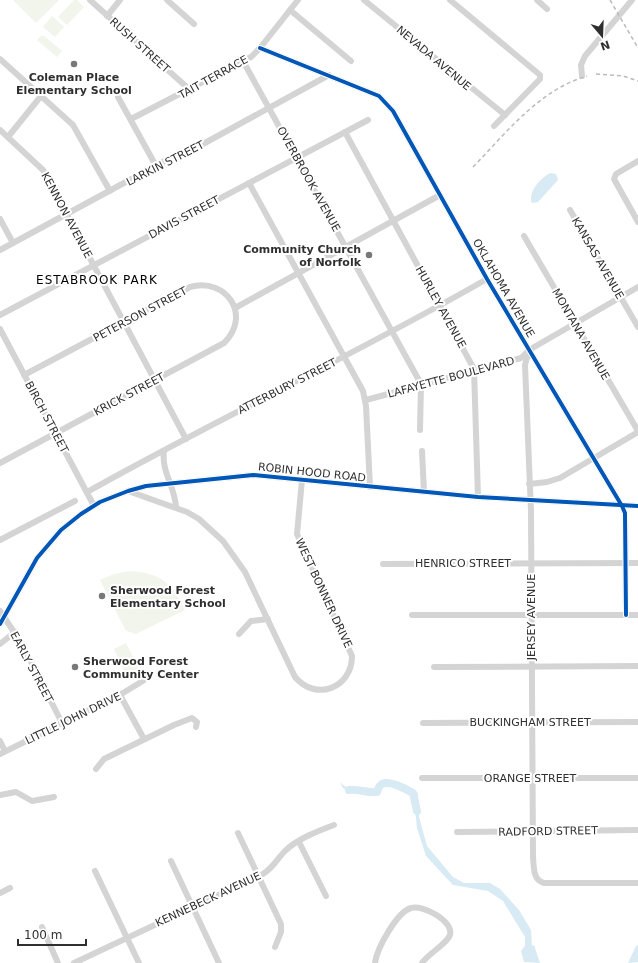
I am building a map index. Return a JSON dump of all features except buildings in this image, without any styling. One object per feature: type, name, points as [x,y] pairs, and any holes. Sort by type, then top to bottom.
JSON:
[{"type":"street","name":"RUSH STREET","points":[[90,0],[190,90]]},
{"type":"street","points":[[107,16],[120,0]]},
{"type":"street","points":[[167,0],[194,24]]},
{"type":"street","name":"TAIT TERRACE","points":[[131,120],[243,61],[260,48],[298,0]]},
{"type":"street","name":"NEVADA AVENUE","points":[[364,0],[504,115]]},
{"type":"street","points":[[450,0],[540,75],[540,79],[494,126]]},
{"type":"street","points":[[537,0],[548,9]]},
{"type":"street","points":[[582,76],[581,65],[585,56],[632,0]]},
{"type":"street","points":[[290,10],[351,61]]},
{"type":"street","name":"OKLAHOMA AVENUE","points":[[260,48],[379,96],[389,105],[487,278],[622,506],[625,513],[626,615]]},
{"type":"street","points":[[0,60],[77,130],[110,191]]},
{"type":"street","name":"OVERBROOK AVENUE","points":[[243,61],[421,385],[420,430]]},
{"type":"street","name":"LARKIN STREET","points":[[0,250],[172,157],[192,150],[329,75]]},
{"type":"street","points":[[8,137],[41,96]]},
{"type":"street","points":[[118,96],[156,166]]},
{"type":"street","name":"DAVIS STREET","points":[[0,315],[368,120]]},
{"type":"street","name":"KENNON AVENUE","points":[[0,130],[40,165],[186,439]]},
{"type":"street","name":"HURLEY AVENUE","points":[[345,132],[440,305],[474,371],[478,497]]},
{"type":"street","points":[[638,161],[614,176],[615,181],[638,222]]},
{"type":"street","points":[[249,183],[366,400],[370,487]]},
{"type":"street","points":[[235,308],[440,195]]},
{"type":"street","name":"KANSAS AVENUE","points":[[570,210],[638,327]]},
{"type":"street","points":[[0,219],[13,243]]},
{"type":"street","name":"MONTANA AVENUE","points":[[524,236],[638,431]]},
{"type":"street","name":"ATTERBURY STREET","points":[[87,492],[164,450],[344,357],[487,278]]},
{"type":"street","name":"PETERSON STREET","points":[[24,375],[196,285],[209,286],[221,290],[231,300],[235,308]]},
{"type":"street","name":"LAFAYETTE BOULEVARD","points":[[366,400],[515,360],[529,350],[638,287]]},
{"type":"street","name":"KRICK STREET","points":[[0,462],[224,343],[233,331],[235,308]]},
{"type":"street","name":"BIRCH STREET","points":[[0,329],[94,506]]},
{"type":"street","name":"JERSEY AVENUE","points":[[529,350],[525,365],[530,501],[532,615],[532,830],[535,875],[541,882],[638,883]]},
{"type":"street","points":[[529,484],[547,482],[560,478],[638,431]]},
{"type":"street","points":[[164,450],[164,468],[175,495],[176,508]]},
{"type":"street","points":[[422,451],[424,492]]},
{"type":"street","name":"ROBIN HOOD ROAD","points":[[0,624],[2,614],[45,547],[70,522],[94,506],[128,491],[171,483],[250,475],[478,497],[638,506]]},
{"type":"street","name":"WEST BONNER DRIVE","points":[[128,491],[176,508],[199,519],[214,531],[232,551],[245,572],[295,678],[303,686],[314,690],[326,690],[337,686],[347,676],[352,662],[351,652],[297,534],[302,480]]},
{"type":"street","points":[[0,540],[75,501]]},
{"type":"street","name":"HENRICO STREET","points":[[383,564],[638,563]]},
{"type":"street","name":"EARLY STREET","points":[[2,614],[15,632],[62,723]]},
{"type":"street","points":[[412,615],[638,615]]},
{"type":"street","points":[[239,634],[251,621],[268,619]]},
{"type":"street","points":[[0,644],[15,632]]},
{"type":"street","points":[[434,667],[638,666]]},
{"type":"street","name":"LITTLE JOHN DRIVE","points":[[3,753],[120,695],[146,679]]},
{"type":"street","points":[[120,695],[144,739]]},
{"type":"street","points":[[96,769],[104,759],[144,739],[192,718],[196,720],[196,727]]},
{"type":"street","name":"BUCKINGHAM STREET","points":[[423,723],[638,722]]},
{"type":"street","points":[[0,741],[3,753]]},
{"type":"street","name":"ORANGE STREET","points":[[422,778],[638,778]]},
{"type":"street","points":[[0,796],[16,792],[28,800],[36,802],[54,797]]},
{"type":"street","name":"KENNEBECK AVENUE","points":[[74,963],[192,906],[259,876],[273,867],[284,852],[299,842],[334,826]]},
{"type":"street","name":"RADFORD STREET","points":[[457,832],[638,830]]},
{"type":"street","points":[[238,832],[281,924],[281,932],[275,947]]},
{"type":"street","points":[[299,842],[326,896]]},
{"type":"street","points":[[170,861],[219,963]]},
{"type":"street","points":[[95,871],[139,963]]},
{"type":"street","points":[[0,893],[10,888]]},
{"type":"street","points":[[375,963],[377,950],[385,936],[406,911],[416,907],[424,909],[447,922],[451,933],[447,940],[432,952],[422,963]]},
{"type":"street","points":[[42,927],[58,963]]},
{"type":"shaded area","points":[[13,0],[59,0],[36,23]]},
{"type":"shaded area","points":[[74,0],[77,0],[84,7],[67,25],[58,17]]},
{"type":"shaded area","points":[[52,16],[64,27],[55,37],[43,27]]},
{"type":"shaded area","points":[[41,36],[44,36],[62,51],[57,57],[37,40]]},
{"type":"shaded area","points":[[550,173],[556,174],[558,180],[538,202],[532,203],[531,194],[533,190],[543,178]]},
{"type":"shaded area","points":[[130,571],[150,574],[164,581],[170,586],[185,610],[136,634],[126,631],[100,580],[114,574]]},
{"type":"shaded area","points":[[126,643],[139,669],[126,675],[114,649]]},
{"type":"shaded area","points":[[340,782],[351,789],[360,792],[373,791],[379,783],[382,782],[406,786],[418,793],[419,817],[427,846],[453,877],[464,883],[490,883],[500,889],[519,910],[531,930],[532,946],[534,945],[540,963],[524,962],[521,951],[525,946],[525,937],[503,901],[488,891],[453,885],[426,856],[417,828],[414,798],[409,789],[382,784],[378,786],[375,793],[358,793],[345,790]]},
{"type":"shaded area","points":[[638,945],[638,962],[628,963],[636,946]]},
{"type":"waterway","points":[[349,790],[377,792],[382,784],[393,784],[413,793],[417,811]]},
{"type":"railway","points":[[610,0],[638,48]]},
{"type":"railway","points":[[596,74],[623,76],[638,81]]},
{"type":"railway","points":[[473,167],[511,127],[539,102],[570,82],[587,76]]},
{"type":"cycle path","points":[[260,48],[379,96],[393,111],[487,279],[622,506],[625,513],[626,615]]},
{"type":"cycle path","points":[[0,624],[37,558],[61,530],[81,514],[100,502],[146,486],[253,475],[478,497],[638,506]]},
{"type":"place","name":"Coleman Place Elementary School","points":[[74,64]]},
{"type":"place","name":"Community Church of Norfolk","points":[[369,255]]},
{"type":"place","name":"Sherwood Forest Elementary School","points":[[102,596]]},
{"type":"place","name":"Sherwood Forest Community Center","points":[[75,667]]},
{"type":"district","name":"ESTABROOK PARK","points":[[97,280]]}]
